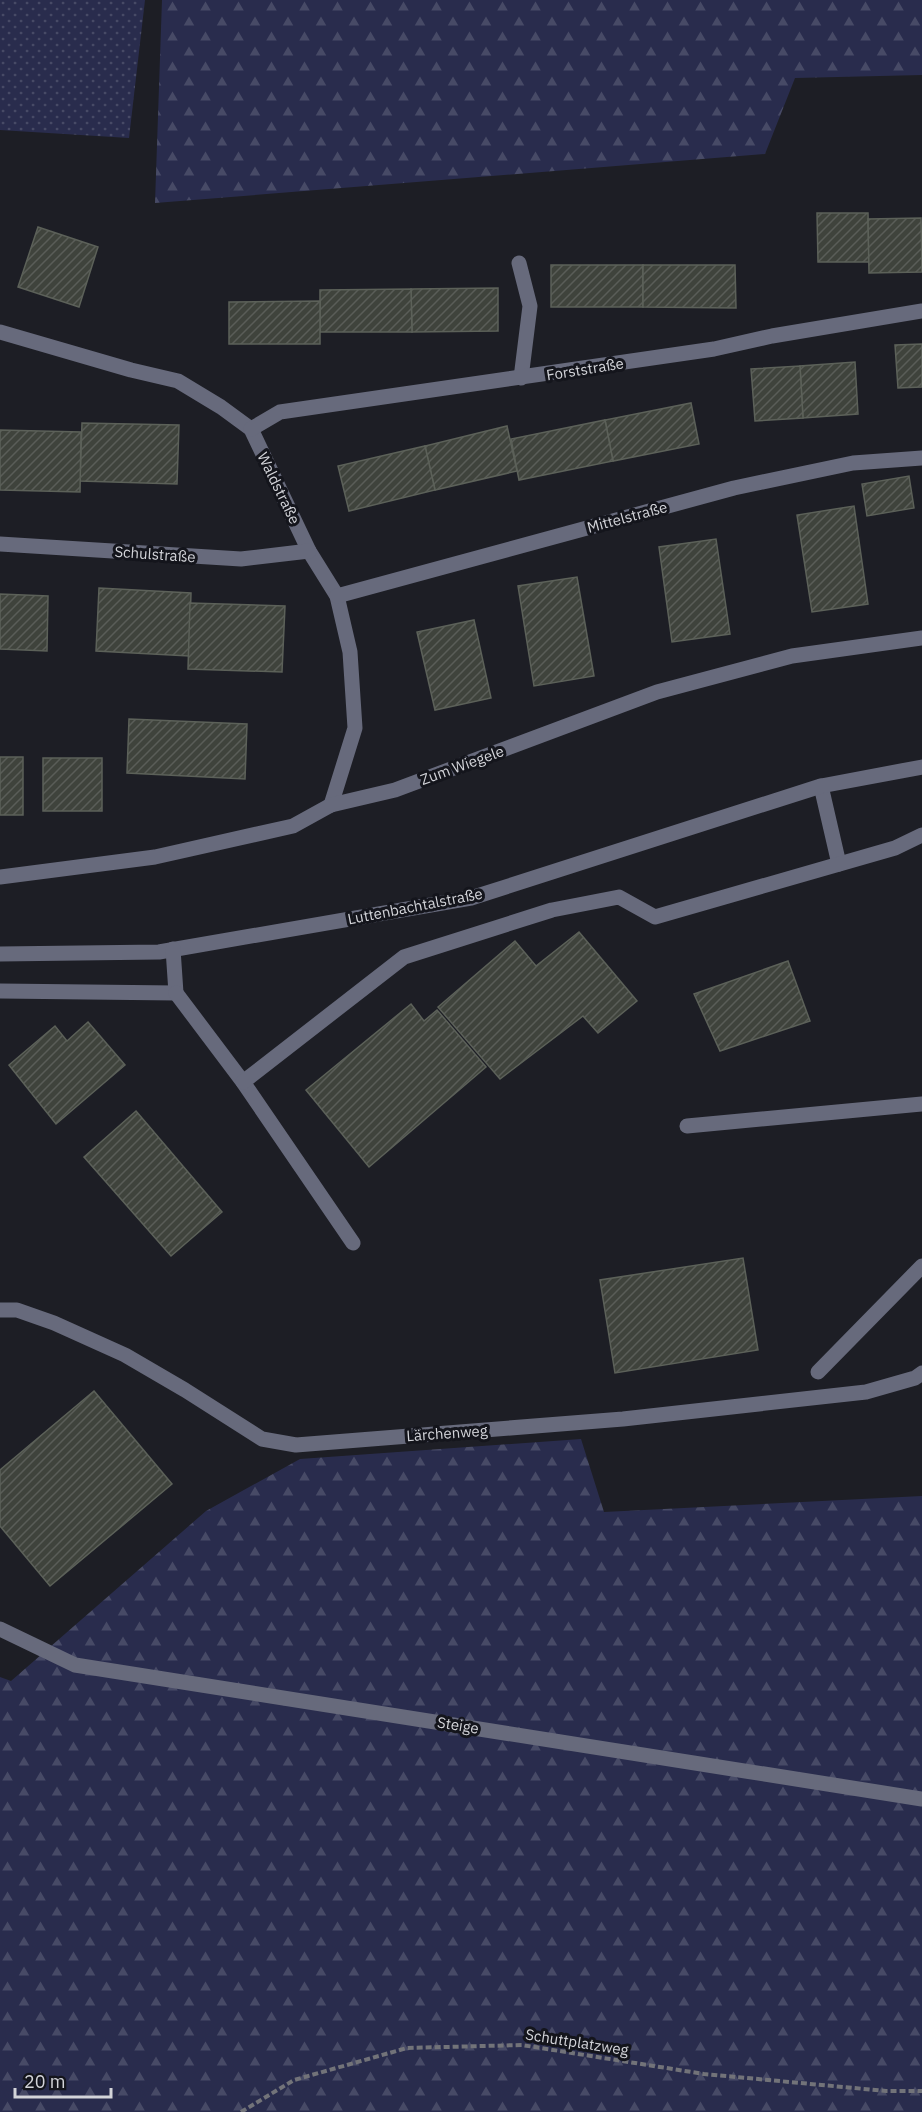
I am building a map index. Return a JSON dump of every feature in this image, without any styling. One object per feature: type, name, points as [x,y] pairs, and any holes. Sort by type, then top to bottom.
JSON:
[{"type":"street","points":[[519,263],[530,306],[521,378]]},
{"type":"street","name":"Forststraße","points":[[250,429],[280,412],[714,349],[794,332],[922,311]]},
{"type":"street","name":"Waldstraße","points":[[0,332],[131,370],[178,381],[250,429],[309,550],[337,596],[350,652],[355,728],[331,805]]},
{"type":"street","name":"Mittelstraße","points":[[337,596],[734,488],[854,463],[922,458]]},
{"type":"street","name":"Schulstraße","points":[[0,544],[241,559],[309,550]]},
{"type":"street","name":"Zum Wiegele","points":[[0,877],[155,857],[293,826],[331,805],[395,790],[657,692],[792,656],[922,638]]},
{"type":"street","name":"Luttenbachtalstraße","points":[[0,954],[159,952],[471,898],[821,786],[922,767]]},
{"type":"street","points":[[821,786],[839,864]]},
{"type":"street","points":[[243,1082],[404,957],[552,910],[619,897],[655,917],[895,848],[922,835]]},
{"type":"street","points":[[172,950],[176,993],[243,1082],[353,1243]]},
{"type":"street","points":[[0,991],[176,993]]},
{"type":"street","points":[[687,1126],[922,1104]]},
{"type":"street","points":[[818,1372],[922,1266]]},
{"type":"street","name":"Lärchenweg","points":[[0,1310],[17,1310],[54,1323],[125,1355],[262,1439],[296,1444],[622,1419],[866,1392],[915,1378],[922,1373]]},
{"type":"street","name":"Steige","points":[[0,1629],[75,1665],[922,1799]]},
{"type":"path","name":"Schuttplatzweg","points":[[241,2112],[294,2080],[407,2048],[522,2045],[704,2074],[886,2091],[922,2091]]},
{"type":"green space","points":[[0,0],[145,0],[129,138],[0,130]]},
{"type":"green space","points":[[162,0],[922,0],[922,75],[795,78],[765,154],[155,203]]},
{"type":"green space","points":[[581,1439],[604,1512],[922,1496],[922,2112],[0,2112],[0,1677],[11,1681],[206,1511],[300,1459]]},
{"type":"building","points":[[817,213],[868,213],[869,262],[818,262]]},
{"type":"building","points":[[921,218],[922,272],[869,273],[868,219]]},
{"type":"building","points":[[38,227],[98,247],[79,307],[18,287]]},
{"type":"building","points":[[551,265],[643,265],[643,307],[551,307]]},
{"type":"building","points":[[643,265],[735,265],[736,308],[643,307]]},
{"type":"building","points":[[498,288],[498,331],[412,332],[411,289]]},
{"type":"building","points":[[411,289],[412,332],[320,332],[320,290]]},
{"type":"building","points":[[320,301],[320,344],[229,344],[229,302]]},
{"type":"building","points":[[922,344],[922,387],[898,388],[895,345]]},
{"type":"building","points":[[855,362],[858,414],[803,418],[800,366]]},
{"type":"building","points":[[800,366],[803,418],[755,421],[751,369]]},
{"type":"building","points":[[691,403],[699,444],[613,461],[605,420]]},
{"type":"building","points":[[605,420],[613,461],[519,480],[511,439]]},
{"type":"building","points":[[82,423],[179,425],[177,484],[80,481]]},
{"type":"building","points":[[507,426],[517,471],[435,490],[425,446]]},
{"type":"building","points":[[0,430],[81,432],[80,492],[0,490]]},
{"type":"building","points":[[425,446],[435,490],[349,511],[338,466]]},
{"type":"building","points":[[909,476],[914,508],[867,516],[862,484]]},
{"type":"building","points":[[854,506],[868,604],[812,612],[797,515]]},
{"type":"building","points":[[716,539],[730,634],[672,642],[659,547]]},
{"type":"building","points":[[577,577],[594,676],[534,686],[518,586]]},
{"type":"building","points":[[99,588],[191,593],[189,656],[96,651]]},
{"type":"building","points":[[0,594],[48,596],[47,651],[0,649]]},
{"type":"building","points":[[190,603],[285,606],[282,672],[188,669]]},
{"type":"building","points":[[474,620],[491,698],[435,710],[417,632]]},
{"type":"building","points":[[129,719],[247,724],[245,779],[127,773]]},
{"type":"building","points":[[0,757],[23,757],[23,815],[0,815]]},
{"type":"building","points":[[43,758],[102,758],[102,811],[43,811]]},
{"type":"building","points":[[579,932],[637,1001],[598,1033],[583,1016],[500,1079],[438,1007],[515,941],[536,966]]},
{"type":"building","points":[[788,961],[810,1021],[720,1051],[694,994]]},
{"type":"building","points":[[411,1004],[424,1021],[437,1010],[486,1067],[369,1167],[306,1090]]},
{"type":"building","points":[[88,1022],[125,1065],[56,1124],[9,1065],[55,1026],[67,1041]]},
{"type":"building","points":[[136,1111],[222,1212],[171,1256],[84,1157]]},
{"type":"building","points":[[743,1258],[758,1350],[615,1373],[600,1280]]},
{"type":"building","points":[[94,1391],[172,1484],[50,1586],[0,1526],[0,1470]]}]
